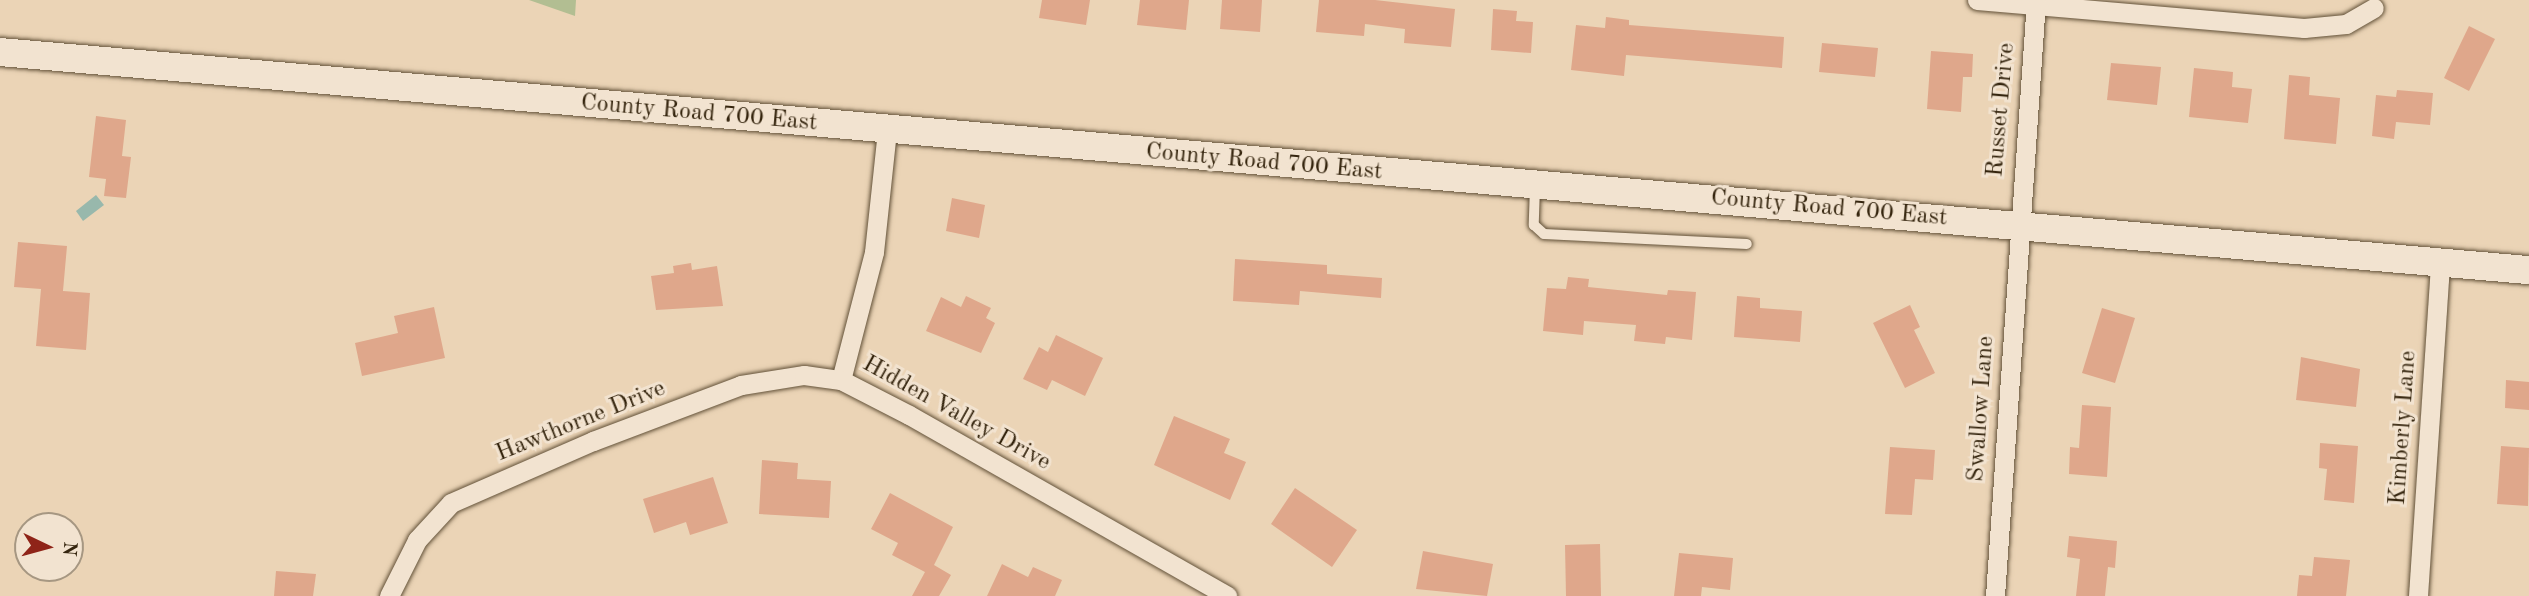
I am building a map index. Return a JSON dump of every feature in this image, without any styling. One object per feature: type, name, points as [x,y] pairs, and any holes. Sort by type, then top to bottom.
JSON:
[{"type":"main road","name":"County Road 700 East","points":[[0,52],[887,131],[2529,270]]},
{"type":"street","points":[[1976,0],[2036,3],[2304,28],[2346,24],[2374,8]]},
{"type":"street","name":"Russet Drive","points":[[2018,225],[2036,3]]},
{"type":"street","name":"Hidden Valley Drive","points":[[887,131],[874,252],[841,380],[1227,596]]},
{"type":"street","name":"Swallow Lane","points":[[1995,596],[2018,225]]},
{"type":"street","name":"Kimberly Lane","points":[[2418,596],[2440,262]]},
{"type":"street","name":"Hawthorne Drive","points":[[389,596],[417,540],[451,503],[593,441],[741,386],[785,376],[841,380]]},
{"type":"lane","points":[[1536,185],[1534,225],[1544,234],[1747,244]]},
{"type":"green space","points":[[529,0],[576,0],[575,16]]},
{"type":"shaded area","points":[[96,195],[104,205],[83,221],[76,211]]},
{"type":"building","points":[[1042,0],[1090,0],[1086,25],[1039,18]]},
{"type":"building","points":[[1140,0],[1189,0],[1186,30],[1137,25]]},
{"type":"building","points":[[1222,0],[1262,0],[1260,32],[1220,29]]},
{"type":"building","points":[[1319,0],[1375,0],[1455,9],[1451,47],[1404,43],[1405,29],[1365,24],[1364,36],[1316,32]]},
{"type":"building","points":[[1493,9],[1517,11],[1516,21],[1533,22],[1531,53],[1491,50]]},
{"type":"building","points":[[1606,17],[1629,20],[1629,25],[1784,37],[1782,68],[1626,55],[1624,76],[1571,70],[1576,25],[1605,28]]},
{"type":"building","points":[[2469,26],[2495,39],[2469,91],[2444,78]]},
{"type":"building","points":[[1822,43],[1878,48],[1875,77],[1819,72]]},
{"type":"building","points":[[1931,51],[1973,54],[1972,77],[1963,77],[1961,112],[1927,109]]},
{"type":"building","points":[[2111,63],[2161,67],[2157,105],[2107,100]]},
{"type":"building","points":[[2194,68],[2233,72],[2232,87],[2252,89],[2248,123],[2189,117]]},
{"type":"building","points":[[2289,75],[2310,77],[2309,95],[2340,98],[2336,144],[2284,139]]},
{"type":"building","points":[[2397,90],[2433,93],[2430,125],[2396,122],[2394,139],[2372,136],[2376,95],[2396,97]]},
{"type":"building","points":[[96,116],[126,120],[122,156],[131,157],[126,198],[104,196],[106,179],[89,177]]},
{"type":"building","points":[[952,198],[985,205],[979,238],[946,231]]},
{"type":"building","points":[[18,242],[67,246],[63,291],[90,293],[86,350],[36,346],[41,289],[14,287]]},
{"type":"building","points":[[1235,259],[1327,265],[1327,274],[1382,278],[1381,298],[1300,291],[1299,305],[1233,301]]},
{"type":"building","points":[[691,263],[692,270],[717,266],[723,306],[656,310],[651,276],[674,273],[673,266]]},
{"type":"building","points":[[1568,277],[1589,279],[1588,287],[1667,295],[1668,290],[1696,292],[1692,340],[1666,337],[1665,344],[1634,341],[1636,325],[1584,321],[1583,335],[1543,331],[1547,288],[1566,289]]},
{"type":"building","points":[[966,296],[991,308],[986,318],[995,323],[981,353],[926,331],[941,297],[961,307]]},
{"type":"building","points":[[1737,296],[1760,298],[1760,308],[1802,311],[1800,342],[1734,337]]},
{"type":"building","points":[[1910,305],[1920,327],[1914,330],[1935,373],[1905,388],[1873,323]]},
{"type":"building","points":[[434,307],[445,358],[362,376],[355,343],[398,333],[394,316]]},
{"type":"building","points":[[2102,308],[2135,318],[2115,383],[2082,373]]},
{"type":"building","points":[[1056,335],[1103,358],[1085,396],[1052,380],[1047,390],[1023,379],[1039,347],[1048,352]]},
{"type":"building","points":[[2301,357],[2360,369],[2356,407],[2296,400]]},
{"type":"building","points":[[2506,380],[2529,382],[2529,410],[2505,408]]},
{"type":"building","points":[[2082,405],[2111,407],[2107,477],[2069,474],[2070,447],[2079,448]]},
{"type":"building","points":[[1174,416],[1230,439],[1224,453],[1246,462],[1230,500],[1154,465]]},
{"type":"building","points":[[2320,443],[2358,446],[2354,503],[2324,500],[2327,469],[2319,468]]},
{"type":"building","points":[[2501,446],[2529,448],[2528,506],[2497,504]]},
{"type":"building","points":[[1890,447],[1935,450],[1933,480],[1915,479],[1912,515],[1885,514]]},
{"type":"building","points":[[762,460],[798,463],[797,479],[831,481],[829,518],[759,514]]},
{"type":"building","points":[[713,477],[728,523],[690,535],[686,522],[654,533],[643,499]]},
{"type":"building","points":[[1295,488],[1357,530],[1332,567],[1271,524]]},
{"type":"building","points":[[890,493],[953,527],[934,565],[951,575],[939,596],[912,596],[925,572],[892,555],[898,543],[871,529]]},
{"type":"building","points":[[2069,536],[2117,541],[2115,568],[2108,567],[2105,596],[2076,596],[2080,559],[2067,557]]},
{"type":"building","points":[[1600,544],[1601,596],[1566,596],[1565,545]]},
{"type":"building","points":[[1423,551],[1493,564],[1487,596],[1416,589]]},
{"type":"building","points":[[1679,553],[1733,558],[1730,590],[1702,587],[1701,596],[1674,596]]},
{"type":"building","points":[[2314,557],[2350,560],[2346,596],[2297,596],[2299,575],[2312,576]]},
{"type":"building","points":[[1002,564],[1028,577],[1033,567],[1062,580],[1055,596],[987,596]]},
{"type":"building","points":[[276,571],[316,574],[313,596],[274,596]]}]
